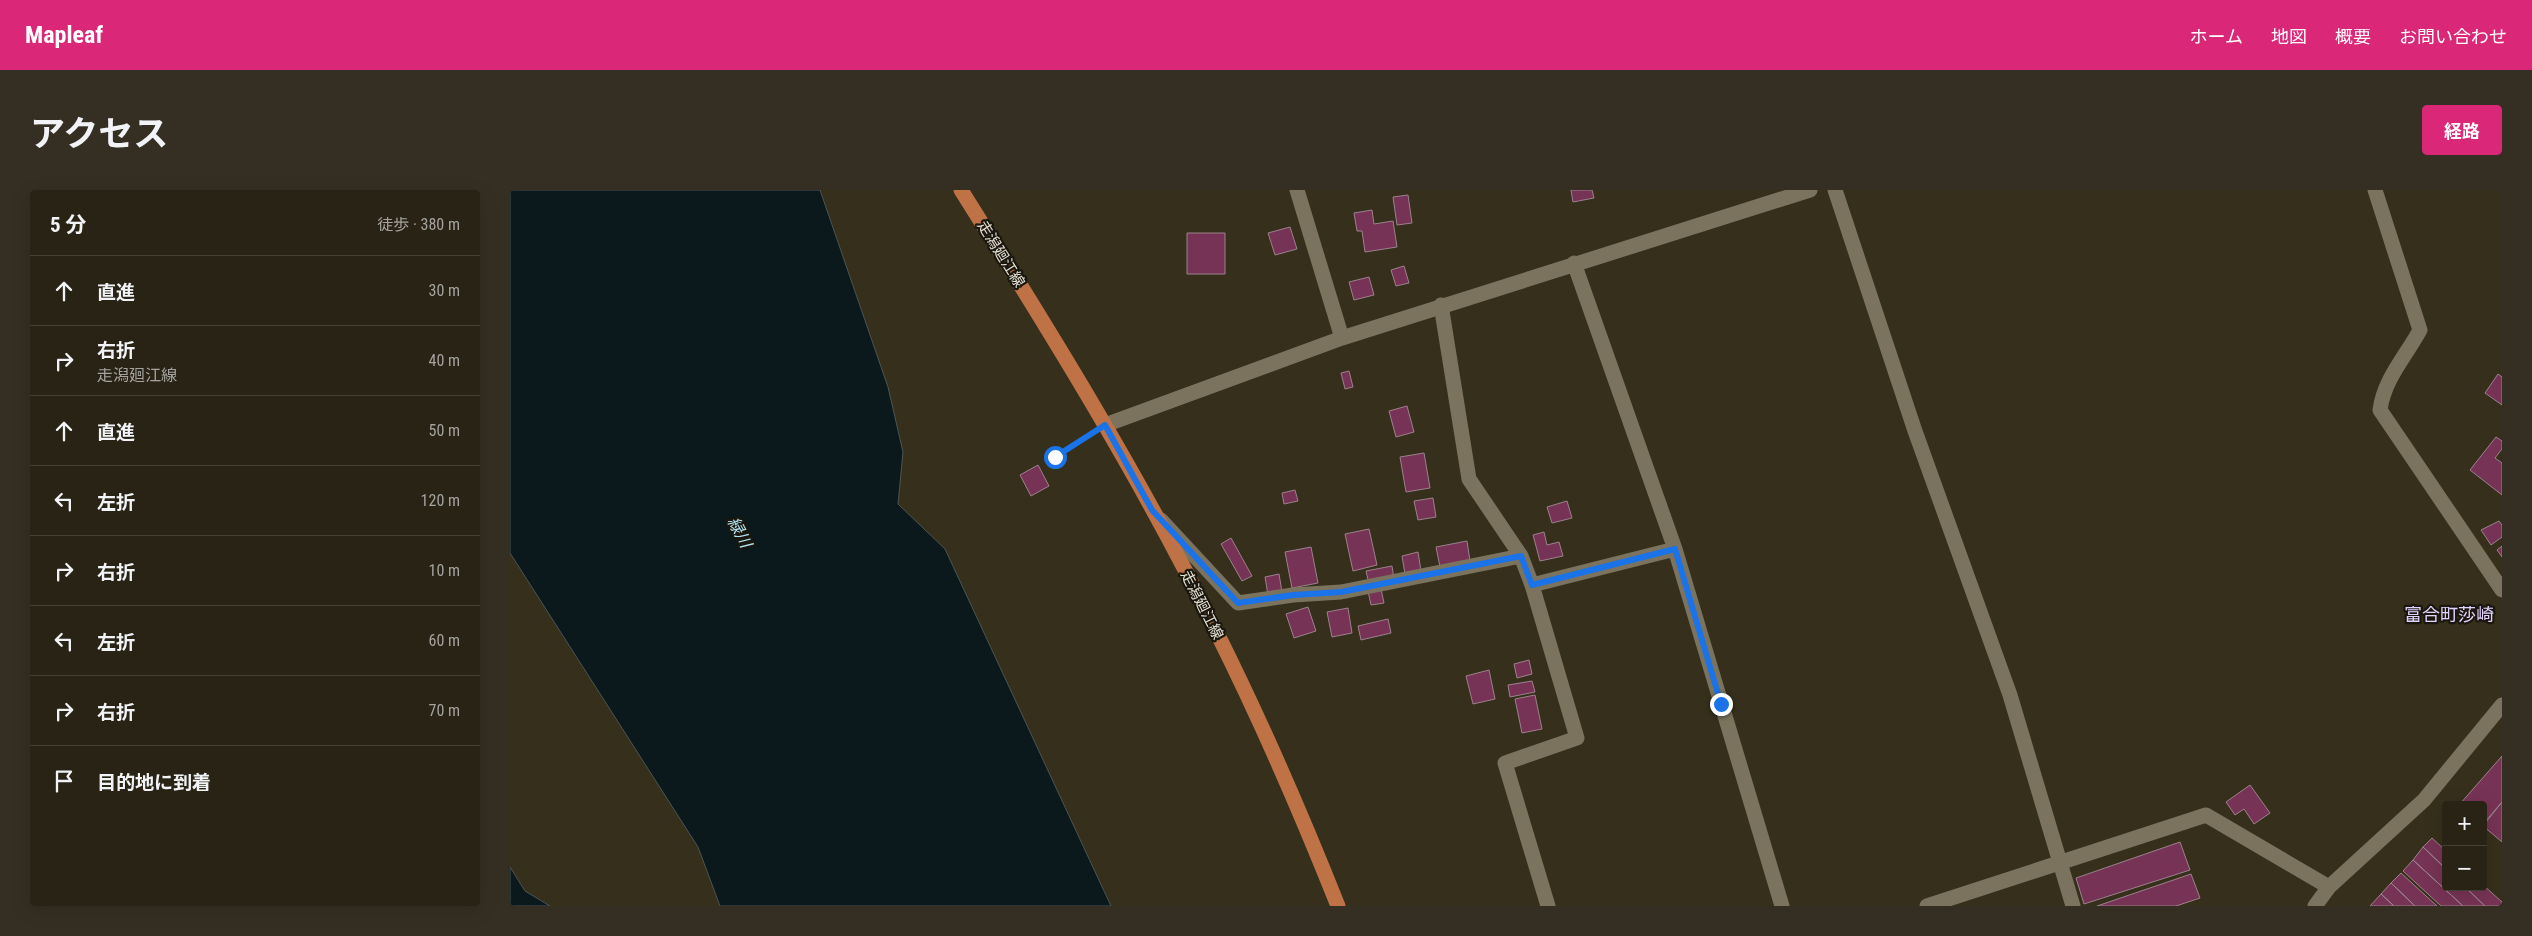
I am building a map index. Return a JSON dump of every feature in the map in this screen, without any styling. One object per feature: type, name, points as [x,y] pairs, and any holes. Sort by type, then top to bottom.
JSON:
[{"type":"main road","name":"走潟廻江線","points":[[961,190],[1105,425],[1216,629],[1268,738],[1338,906]]},
{"type":"street","points":[[1297,190],[1342,338]]},
{"type":"street","points":[[1105,425],[1342,338],[1441,305],[1810,190]]},
{"type":"street","points":[[1835,190],[1915,431],[2010,695],[2073,906]]},
{"type":"street","points":[[2375,190],[2420,330],[2404,359],[2398,364],[2384,392],[2380,410],[2502,590]]},
{"type":"street","points":[[1574,263],[1675,549],[1782,906]]},
{"type":"street","points":[[1441,305],[1469,479],[1521,556],[1532,585],[1577,738],[1505,763],[1548,906]]},
{"type":"street","points":[[1152,510],[1238,603],[1293,595],[1341,592],[1521,556]]},
{"type":"street","points":[[1532,585],[1675,549]]},
{"type":"street","points":[[2315,906],[2329,887],[2424,800],[2502,705]]},
{"type":"street","points":[[1927,906],[2060,861],[2206,815],[2329,887]]},
{"type":"path","points":[[1050,464],[1055,457],[1105,425]]},
{"type":"water","name":"緑川","points":[[510,190],[820,190],[888,387],[903,452],[898,504],[945,549],[1111,906],[720,906],[698,847],[510,553]]},
{"type":"water","points":[[510,867],[525,891],[550,906],[510,906]]},
{"type":"building","points":[[1571,190],[1592,190],[1594,198],[1573,202]]},
{"type":"building","points":[[1408,195],[1412,223],[1397,225],[1393,197]]},
{"type":"building","points":[[1372,210],[1374,224],[1393,221],[1397,247],[1365,252],[1362,231],[1357,231],[1354,213]]},
{"type":"building","points":[[1290,227],[1297,249],[1275,255],[1268,233]]},
{"type":"building","points":[[1187,233],[1225,233],[1225,274],[1187,274]]},
{"type":"building","points":[[1404,266],[1409,283],[1396,286],[1391,270]]},
{"type":"building","points":[[1369,277],[1374,295],[1354,300],[1349,282]]},
{"type":"building","points":[[1349,371],[1353,387],[1345,389],[1341,373]]},
{"type":"building","points":[[2498,374],[2502,377],[2502,405],[2485,393]]},
{"type":"building","points":[[1407,406],[1414,432],[1396,437],[1389,411]]},
{"type":"building","points":[[2496,437],[2502,441],[2502,449],[2495,458],[2502,463],[2502,495],[2470,470]]},
{"type":"building","points":[[1424,453],[1430,488],[1406,492],[1400,457]]},
{"type":"building","points":[[1038,465],[1049,486],[1031,496],[1020,475]]},
{"type":"building","points":[[1295,490],[1298,501],[1284,504],[1282,493]]},
{"type":"building","points":[[1433,498],[1436,517],[1418,520],[1414,501]]},
{"type":"building","points":[[1567,501],[1572,518],[1552,523],[1547,507]]},
{"type":"building","points":[[2499,521],[2502,525],[2502,537],[2491,545],[2481,530]]},
{"type":"building","points":[[1369,529],[1377,565],[1353,571],[1345,534]]},
{"type":"building","points":[[1544,532],[1547,545],[1559,542],[1563,556],[1540,561],[1533,535]]},
{"type":"building","points":[[1231,538],[1252,576],[1242,581],[1221,544]]},
{"type":"building","points":[[1467,541],[1470,561],[1440,567],[1436,547]]},
{"type":"building","points":[[2502,546],[2502,557],[2497,550]]},
{"type":"building","points":[[1311,547],[1318,583],[1292,588],[1285,552]]},
{"type":"building","points":[[1418,552],[1421,571],[1405,574],[1402,556]]},
{"type":"building","points":[[1392,566],[1394,579],[1369,584],[1366,571]]},
{"type":"building","points":[[1279,574],[1282,592],[1268,595],[1265,577]]},
{"type":"building","points":[[1381,589],[1384,603],[1371,605],[1368,591]]},
{"type":"building","points":[[1308,607],[1316,631],[1294,638],[1286,614]]},
{"type":"building","points":[[1348,608],[1352,633],[1332,637],[1327,612]]},
{"type":"building","points":[[1388,619],[1391,633],[1361,640],[1358,626]]},
{"type":"building","points":[[1529,660],[1532,674],[1517,678],[1514,664]]},
{"type":"building","points":[[1489,670],[1495,699],[1473,704],[1466,676]]},
{"type":"building","points":[[1532,681],[1535,692],[1510,697],[1508,685]]},
{"type":"building","points":[[1535,695],[1542,729],[1522,733],[1515,699]]},
{"type":"building","points":[[2502,756],[2502,802],[2487,819],[2487,801],[2463,801]]},
{"type":"building","points":[[2250,785],[2270,813],[2254,824],[2244,809],[2235,815],[2226,802]]},
{"type":"building","points":[[2502,802],[2502,842],[2487,829],[2487,821]]},
{"type":"building","points":[[2432,838],[2442,847],[2442,865],[2423,847]]},
{"type":"building","points":[[2180,842],[2190,870],[2084,904],[2076,878]]},
{"type":"building","points":[[2423,847],[2442,865],[2442,887],[2413,860]]},
{"type":"building","points":[[2413,860],[2442,887],[2442,891],[2447,891],[2463,906],[2441,906],[2403,871]]},
{"type":"building","points":[[2401,873],[2437,906],[2415,906],[2391,883]]},
{"type":"building","points":[[2191,874],[2200,898],[2176,906],[2097,906]]},
{"type":"building","points":[[2391,883],[2415,906],[2394,906],[2381,894]]},
{"type":"building","points":[[2487,889],[2502,902],[2502,906],[2485,906],[2469,891],[2487,891]]},
{"type":"building","points":[[2447,891],[2469,891],[2485,906],[2463,906]]},
{"type":"building","points":[[2381,894],[2394,906],[2370,906]]},
{"type":"district","name":"富合町莎崎","points":[[2449,615]]},
{"type":"route","points":[[1055,457],[1105,425],[1152,510],[1238,603],[1293,595],[1341,592],[1521,556],[1532,585],[1675,549],[1721,704]]}]
